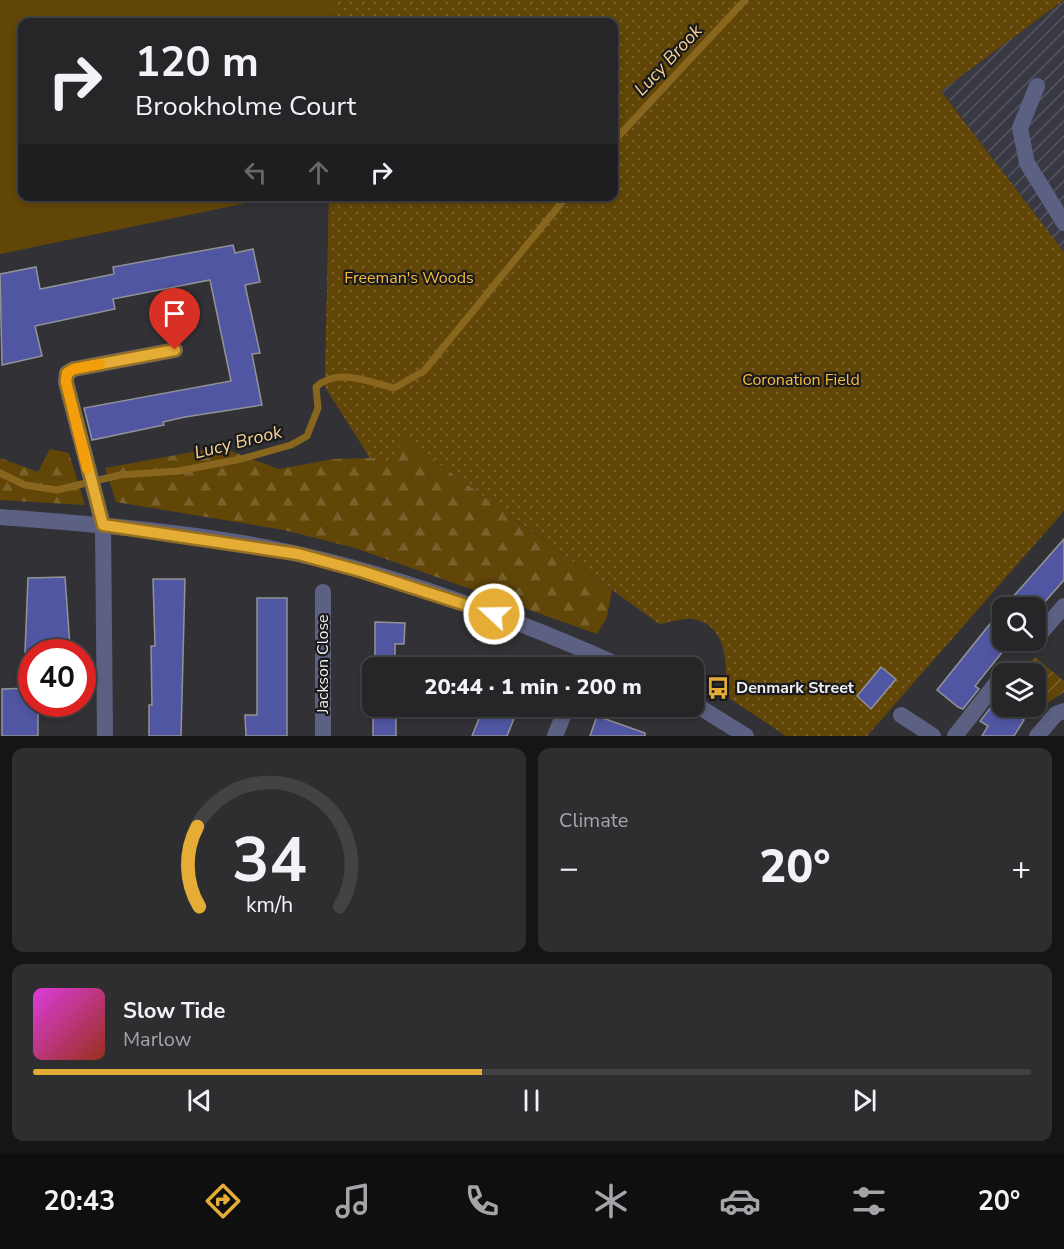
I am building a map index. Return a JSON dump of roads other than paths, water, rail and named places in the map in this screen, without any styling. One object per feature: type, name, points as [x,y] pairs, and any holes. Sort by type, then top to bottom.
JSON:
[{"type":"street","points":[[1037,86],[1020,128],[1027,163],[1064,223]]},
{"type":"street","points":[[105,736],[103,525],[88,475],[66,382],[67,373],[74,369],[175,350]]},
{"type":"street","points":[[0,517],[103,525],[230,542],[319,559],[474,606],[580,657]]},
{"type":"street","name":"Jackson Close","points":[[323,592],[323,736]]},
{"type":"street","points":[[1046,627],[1064,606]]},
{"type":"street","points":[[955,736],[992,689]]},
{"type":"street","points":[[704,710],[746,736]]},
{"type":"street","points":[[1036,736],[1056,714],[1064,711]]},
{"type":"street","points":[[901,715],[933,736]]},
{"type":"street","points":[[555,736],[563,717]]},
{"type":"waterway","name":"Lucy Brook","points":[[618,137],[745,0]]},
{"type":"waterway","name":"Lucy Brook","points":[[0,473],[25,485],[57,490],[120,475],[179,471],[241,459],[291,445],[307,436],[318,408],[316,387],[324,381],[343,377],[354,378],[394,388],[424,371],[563,201]]},
{"type":"place","name":"Denmark Street","points":[[718,688]]},
{"type":"park label","name":"Freeman's Woods","points":[[409,278]]},
{"type":"park label","name":"Coronation Field","points":[[801,380]]}]
